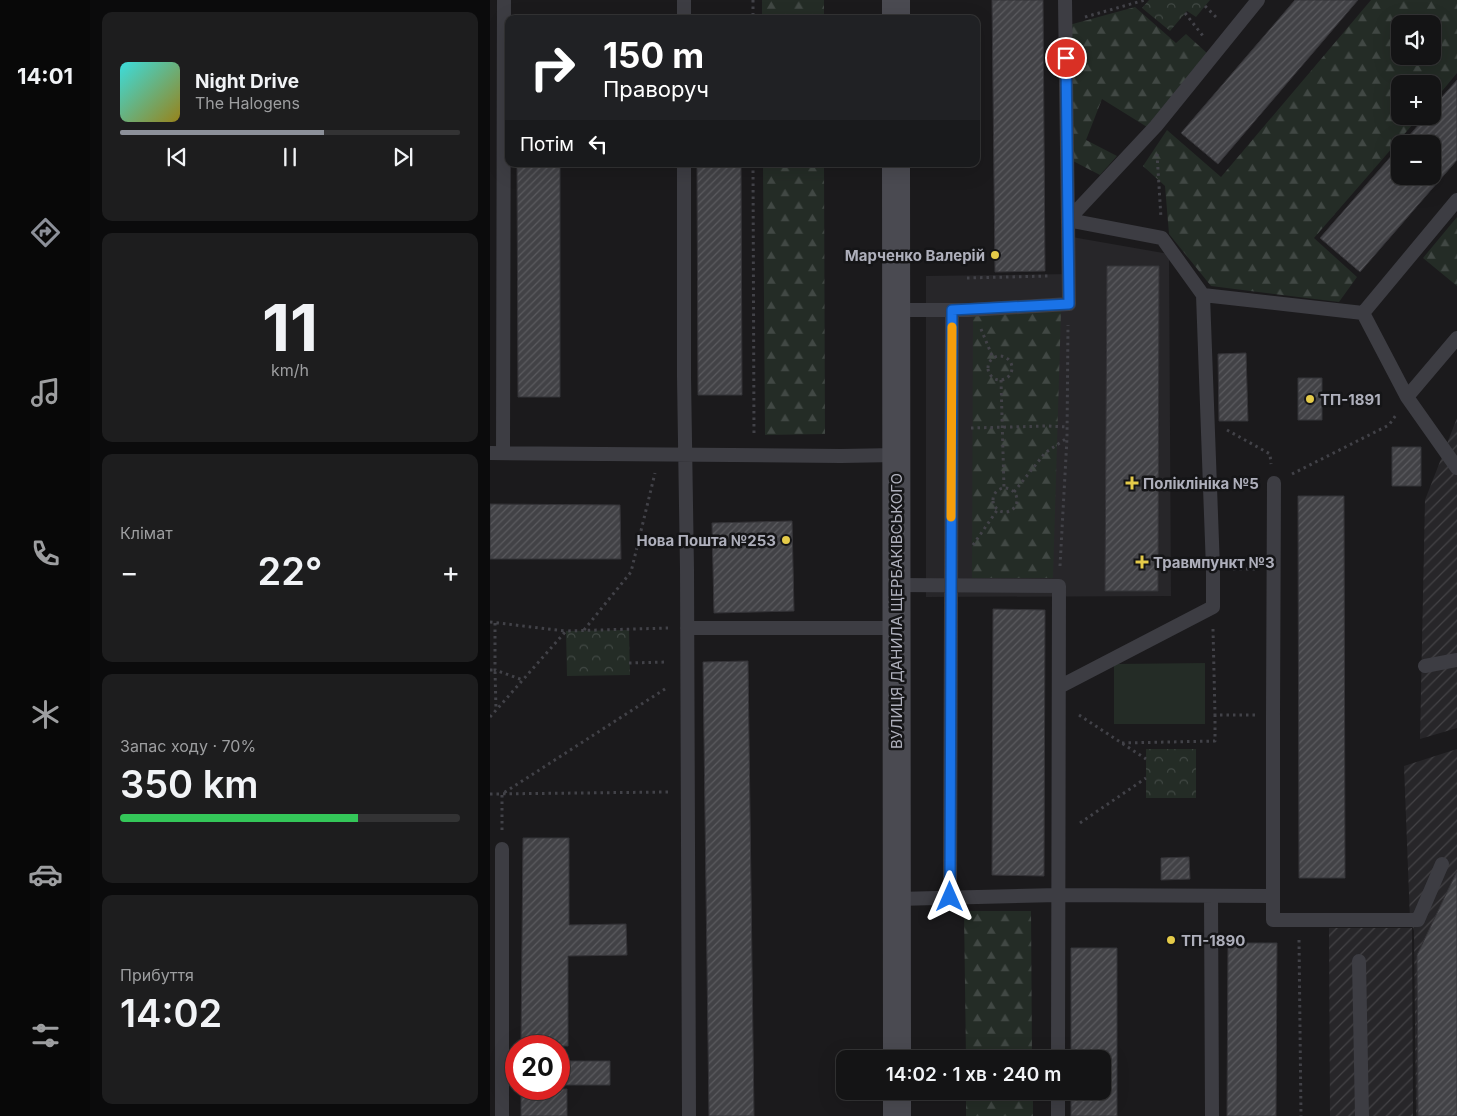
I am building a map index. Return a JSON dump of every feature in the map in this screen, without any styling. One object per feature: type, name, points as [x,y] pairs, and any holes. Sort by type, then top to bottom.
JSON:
[{"type":"main road","points":[[896,0],[896,15]]},
{"type":"main road","name":"ВУЛИЦЯ ДАНИЛА ЩЕРБАКІВСЬКОГО","points":[[896,167],[897,1050]]},
{"type":"main road","points":[[897,1100],[897,1116]]},
{"type":"lane","points":[[504,0],[497,453],[896,455]]},
{"type":"lane","points":[[684,0],[684,15]]},
{"type":"lane","points":[[896,310],[952,310],[1069,304],[1065,0]]},
{"type":"lane","points":[[1068,220],[1156,126],[1258,0]]},
{"type":"lane","points":[[684,167],[689,1116]]},
{"type":"lane","points":[[1362,313],[1457,200]]},
{"type":"lane","points":[[1059,687],[1213,607],[1203,295],[1162,238],[1068,220]]},
{"type":"lane","points":[[1203,295],[1362,313]]},
{"type":"lane","points":[[950,897],[952,310]]},
{"type":"lane","points":[[1362,313],[1407,397],[1457,468]]},
{"type":"lane","points":[[1407,397],[1457,338]]},
{"type":"lane","points":[[1274,483],[1273,920],[1418,920],[1442,864]]},
{"type":"lane","points":[[896,585],[1059,586],[1058,1050]]},
{"type":"lane","points":[[687,628],[896,628]]},
{"type":"lane","points":[[1425,666],[1457,660]]},
{"type":"lane","points":[[502,849],[502,1116]]},
{"type":"lane","points":[[897,899],[1058,895],[1274,896]]},
{"type":"lane","points":[[1211,896],[1212,1116]]},
{"type":"lane","points":[[1360,961],[1362,1116]]},
{"type":"lane","points":[[1058,1100],[1058,1116]]},
{"type":"path","points":[[753,0],[753,15]]},
{"type":"path","points":[[1066,22],[1145,0]]},
{"type":"path","points":[[1185,13],[1215,53]]},
{"type":"path","points":[[1156,126],[1162,238]]},
{"type":"path","points":[[753,167],[754,455]]},
{"type":"path","points":[[967,278],[1068,276]]},
{"type":"path","points":[[1060,551],[1067,438],[1069,304]]},
{"type":"path","points":[[974,309],[993,358]]},
{"type":"path","points":[[1000,356],[1007,359],[1012,365],[1011,373],[1001,380],[994,378],[989,372],[989,364],[993,358],[1000,356]]},
{"type":"path","points":[[1001,380],[1004,488]]},
{"type":"path","points":[[1207,419],[1270,454],[1274,483],[1389,425],[1407,397]]},
{"type":"path","points":[[968,428],[1067,427]]},
{"type":"path","points":[[1014,492],[1045,453],[1067,438]]},
{"type":"path","points":[[583,630],[630,572],[660,454]]},
{"type":"path","points":[[1004,488],[1014,492],[1017,499],[1015,506],[1008,511],[1001,511],[994,502],[994,494],[1004,488]]},
{"type":"path","points":[[968,552],[998,509]]},
{"type":"path","points":[[1213,569],[1275,569]]},
{"type":"path","points":[[1122,743],[1215,741],[1213,607]]},
{"type":"path","points":[[490,622],[566,631],[687,628]]},
{"type":"path","points":[[495,623],[496,710]]},
{"type":"path","points":[[490,717],[566,631]]},
{"type":"path","points":[[629,663],[688,668]]},
{"type":"path","points":[[502,794],[688,668]]},
{"type":"path","points":[[490,670],[523,680]]},
{"type":"path","points":[[1059,703],[1146,759]]},
{"type":"path","points":[[1215,715],[1273,715]]},
{"type":"path","points":[[1058,837],[1146,778]]},
{"type":"path","points":[[490,794],[688,791]]},
{"type":"path","points":[[502,794],[502,849]]},
{"type":"path","points":[[1298,920],[1301,1116]]},
{"type":"shaded area","points":[[1072,237],[1169,254],[1171,596],[926,597],[926,276],[1072,274]]},
{"type":"shaded area","points":[[1457,418],[1457,728],[1420,739],[1425,500]]},
{"type":"shaded area","points":[[1457,749],[1457,1116],[1416,1116],[1414,931],[1410,920],[1404,766]]},
{"type":"shaded area","points":[[1329,928],[1412,928],[1413,1116],[1330,1116]]},
{"type":"green space","points":[[762,0],[824,0],[824,15],[762,15]]},
{"type":"green space","points":[[1149,0],[1210,0],[1196,17],[1187,11],[1170,31],[1142,8]]},
{"type":"green space","points":[[1371,0],[1457,0],[1457,73],[1441,92],[1441,75],[1391,75],[1391,125],[1412,125],[1403,135],[1391,135],[1391,149],[1314,238],[1357,277],[1339,302],[1211,286],[1169,234],[1165,186],[1143,166],[1167,130],[1221,177]]},
{"type":"green space","points":[[1135,7],[1176,43],[1186,34],[1208,54],[1147,127],[1102,99],[1086,140],[1117,156],[1100,175],[1073,161],[1069,25]]},
{"type":"green space","points":[[763,167],[824,167],[825,434],[765,435]]},
{"type":"green space","points":[[1457,217],[1457,286],[1423,258]]},
{"type":"green space","points":[[1061,311],[1053,578],[972,578],[973,315]]},
{"type":"green space","points":[[629,630],[630,675],[567,676],[566,631]]},
{"type":"green space","points":[[1205,663],[1205,724],[1114,724],[1114,664]]},
{"type":"green space","points":[[1146,749],[1196,749],[1196,798],[1146,798]]},
{"type":"green space","points":[[964,911],[1031,911],[1032,1050],[966,1050]]},
{"type":"green space","points":[[966,1100],[1033,1100],[1033,1116],[966,1116]]},
{"type":"building","points":[[992,0],[1043,0],[1045,271],[995,272]]},
{"type":"building","points":[[1295,0],[1358,0],[1218,164],[1181,133]]},
{"type":"building","points":[[1457,80],[1457,160],[1441,178],[1441,135],[1410,135],[1418,125],[1441,125],[1441,98]]},
{"type":"building","points":[[1391,156],[1391,185],[1435,185],[1360,272],[1320,238]]},
{"type":"building","points":[[517,167],[560,167],[560,397],[518,397]]},
{"type":"building","points":[[697,167],[741,167],[742,395],[698,395]]},
{"type":"building","name":"Поліклініка №5","points":[[1107,266],[1159,266],[1158,591],[1105,591]]},
{"type":"building","points":[[1246,353],[1248,421],[1219,421],[1218,354]]},
{"type":"building","name":"ТП-1891","points":[[1298,378],[1322,378],[1322,420],[1298,420]]},
{"type":"building","points":[[1392,447],[1421,447],[1421,486],[1392,486]]},
{"type":"building","points":[[1298,496],[1344,496],[1345,878],[1299,878]]},
{"type":"building","points":[[490,504],[620,505],[621,559],[490,559]]},
{"type":"building","points":[[792,521],[794,611],[714,613],[712,523]]},
{"type":"building","points":[[993,609],[1045,610],[1044,876],[992,875]]},
{"type":"building","points":[[748,661],[754,1116],[709,1116],[703,662]]},
{"type":"building","points":[[523,838],[569,838],[569,925],[626,924],[627,955],[568,956],[568,1035],[521,1035]]},
{"type":"building","points":[[1189,857],[1190,879],[1161,880],[1161,858]]},
{"type":"building","points":[[1457,871],[1457,1116],[1418,1116],[1417,955]]},
{"type":"building","points":[[1228,943],[1277,943],[1276,1116],[1227,1116]]},
{"type":"building","points":[[1071,948],[1117,948],[1117,1116],[1071,1116],[1071,1100],[1111,1100],[1111,1050],[1071,1050]]},
{"type":"building","points":[[570,1061],[610,1061],[610,1085],[570,1085]]},
{"type":"building","points":[[521,1100],[567,1100],[567,1116],[521,1116]]},
{"type":"slow traffic","points":[[951,517],[952,327]]},
{"type":"place","name":"Марченко Валерій","points":[[995,255]]},
{"type":"place","name":"ТП-1891","points":[[1310,399]]},
{"type":"place","name":"Поліклініка №5","points":[[1132,483]]},
{"type":"place","name":"Нова Пошта №253","points":[[786,540]]},
{"type":"place","name":"Травмпункт №3","points":[[1142,562]]},
{"type":"place","name":"ТП-1890","points":[[1171,940]]},
{"type":"route","points":[[950,897],[952,310],[1069,304],[1066,58]]}]
